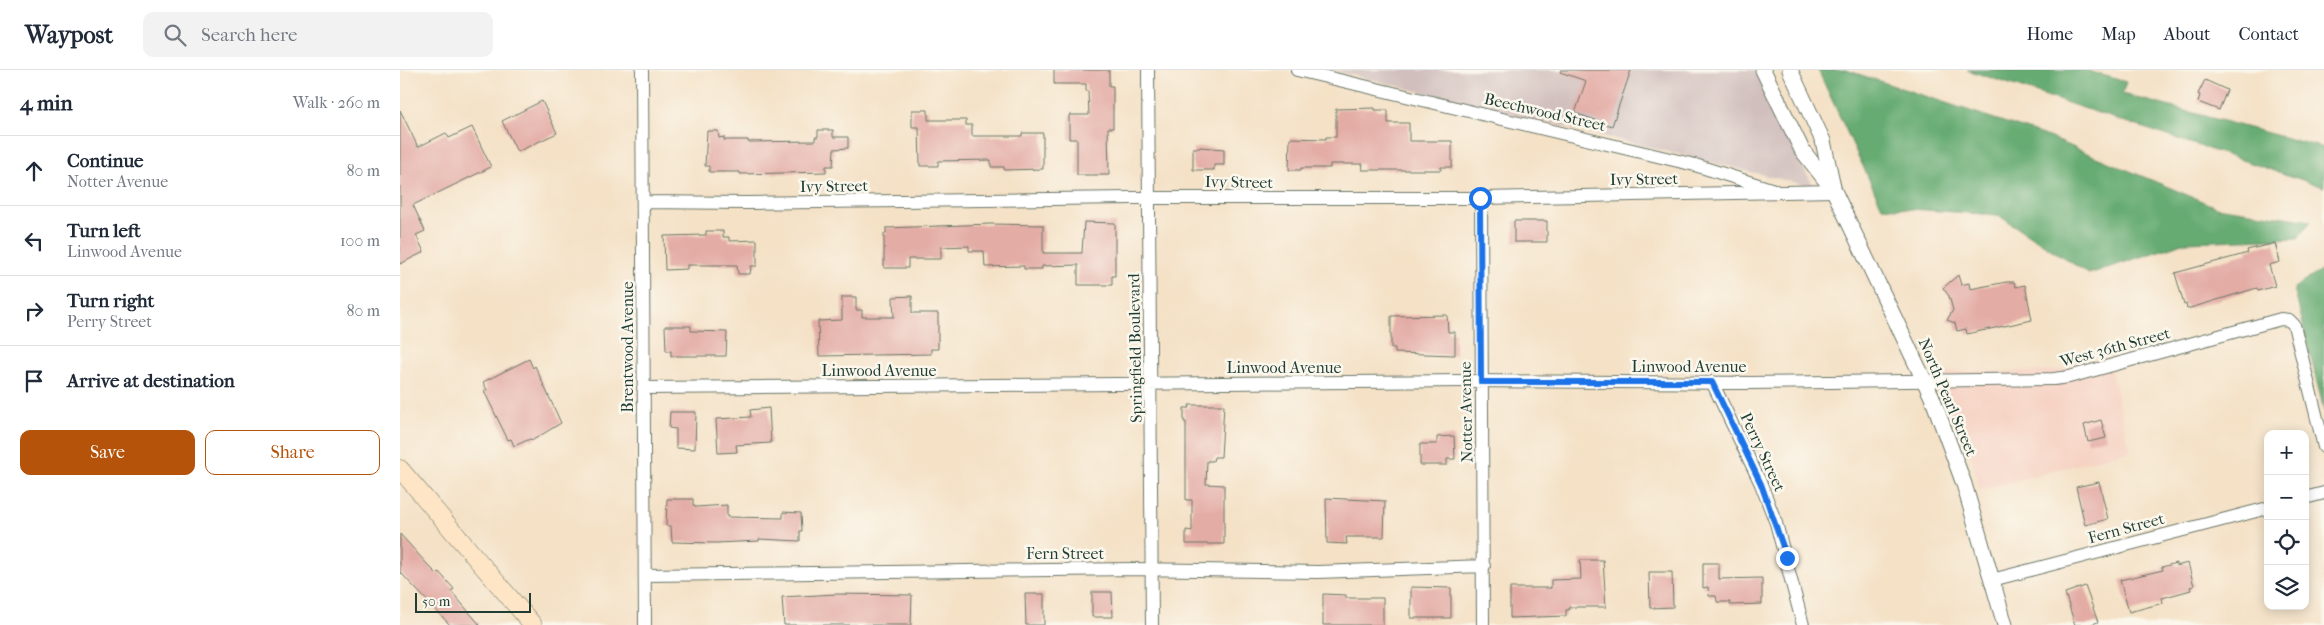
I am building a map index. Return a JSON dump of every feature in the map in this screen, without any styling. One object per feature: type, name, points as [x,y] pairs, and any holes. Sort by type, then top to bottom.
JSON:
[{"type":"main road","points":[[400,469],[533,625]]},
{"type":"street","name":"Brentwood Avenue","points":[[642,70],[645,625]]},
{"type":"street","name":"Springfield Boulevard","points":[[1148,70],[1152,384],[1152,625]]},
{"type":"street","name":"Beechwood Street","points":[[1297,70],[1695,165],[1783,193]]},
{"type":"street","name":"North Pearl Street","points":[[1763,70],[1802,150],[1834,191]]},
{"type":"street","name":"North Pearl Street","points":[[1790,70],[1822,141],[1834,191],[1925,381],[1964,484],[2005,625]]},
{"type":"street","name":"Ivy Street","points":[[644,202],[745,203],[1150,198],[1480,198],[1834,191]]},
{"type":"street","name":"Notter Avenue","points":[[1480,198],[1484,625]]},
{"type":"street","name":"West 36th Street","points":[[1925,381],[2054,379],[2069,377],[2281,319],[2289,320],[2294,325],[2324,447]]},
{"type":"street","name":"Linwood Avenue","points":[[643,388],[1925,381]]},
{"type":"street","name":"Perry Street","points":[[1712,382],[1761,484],[1776,524],[1803,625]]},
{"type":"street","points":[[2309,497],[2324,493]]},
{"type":"street","name":"Fern Street","points":[[1992,580],[2264,509]]},
{"type":"street","name":"Fern Street","points":[[646,575],[1153,569],[1318,572],[1484,566]]},
{"type":"shaded area","points":[[1331,70],[1754,70],[1813,187]]},
{"type":"shaded area","points":[[2108,358],[2130,451],[1980,490],[1973,461],[1936,372],[2045,371],[2084,366]]},
{"type":"green space","points":[[1818,70],[1846,70],[2046,136],[2216,207],[2311,221],[2298,238],[2186,242],[2089,274],[1998,215],[1882,207]]},
{"type":"green space","points":[[1967,70],[2085,70],[2126,82],[2122,94],[2324,148],[2324,187]]},
{"type":"green space","points":[[2324,269],[2324,411],[2294,288]]},
{"type":"building","points":[[1054,70],[1109,70],[1109,86],[1113,86],[1113,128],[1108,128],[1109,175],[1077,175],[1077,139],[1069,139],[1069,115],[1089,115],[1088,91],[1086,91],[1086,84],[1054,84]]},
{"type":"building","points":[[1561,70],[1631,70],[1612,126],[1575,113],[1586,81],[1560,72]]},
{"type":"building","points":[[2205,80],[2227,90],[2219,110],[2198,102],[2200,95],[2198,94]]},
{"type":"building","points":[[542,101],[557,133],[517,152],[502,121]]},
{"type":"building","points":[[1375,108],[1375,110],[1388,110],[1388,123],[1409,123],[1409,141],[1452,141],[1452,167],[1441,167],[1441,170],[1362,170],[1363,164],[1330,164],[1330,168],[1289,170],[1290,138],[1326,139],[1326,137],[1336,137],[1336,109]]},
{"type":"building","points":[[400,110],[418,147],[446,133],[449,138],[472,127],[491,167],[413,205],[425,231],[416,235],[424,252],[400,264]]},
{"type":"building","points":[[912,110],[928,110],[928,120],[966,120],[966,125],[972,125],[972,136],[1022,136],[1022,133],[1043,133],[1043,169],[1004,170],[1004,167],[991,167],[991,160],[938,161],[938,166],[920,166],[919,127],[912,127]]},
{"type":"building","points":[[818,130],[833,130],[833,137],[848,137],[848,148],[834,149],[833,166],[826,166],[826,172],[740,174],[740,172],[709,172],[709,166],[705,166],[707,131],[718,131],[719,138],[724,137],[724,140],[748,140],[748,142],[815,141],[815,137],[818,137]]},
{"type":"building","points":[[1193,148],[1224,149],[1224,165],[1214,165],[1214,170],[1193,170]]},
{"type":"building","points":[[1514,221],[1547,221],[1547,242],[1514,242]]},
{"type":"building","points":[[1084,222],[1115,223],[1115,276],[1112,276],[1112,285],[1078,285],[1078,265],[1042,266],[1042,269],[1024,269],[1024,266],[985,267],[984,251],[969,251],[969,246],[941,247],[941,259],[908,259],[908,268],[884,268],[884,234],[886,234],[886,228],[991,224],[1043,225],[1043,253],[1082,253]]},
{"type":"building","points":[[706,231],[723,231],[723,237],[729,237],[729,241],[757,240],[757,266],[751,266],[750,274],[738,274],[737,265],[687,265],[687,269],[665,270],[664,236],[706,235]]},
{"type":"building","points":[[2275,243],[2280,262],[2269,265],[2275,286],[2258,291],[2257,288],[2187,309],[2186,304],[2184,305],[2175,273],[2248,253],[2247,250]]},
{"type":"building","points":[[1958,275],[1961,285],[1969,283],[1970,289],[2007,282],[2014,282],[2016,287],[2025,285],[2032,320],[1967,334],[1966,329],[1957,331],[1955,323],[1947,320],[1953,310],[1949,296],[1943,288]]},
{"type":"building","points":[[912,296],[912,313],[938,313],[938,349],[931,349],[931,354],[819,356],[818,321],[842,320],[842,297],[856,297],[856,310],[862,310],[862,317],[894,317],[893,297]]},
{"type":"building","points":[[1447,315],[1448,332],[1455,332],[1455,355],[1395,353],[1395,348],[1391,348],[1391,316]]},
{"type":"building","points":[[665,326],[691,326],[691,331],[727,332],[726,356],[671,356],[671,351],[666,351]]},
{"type":"building","points":[[529,359],[533,368],[535,366],[561,423],[533,440],[530,439],[514,446],[511,439],[508,440],[484,391],[487,390],[483,382]]},
{"type":"building","points":[[1189,405],[1224,405],[1221,457],[1214,457],[1213,461],[1207,461],[1206,484],[1224,485],[1224,544],[1186,544],[1186,530],[1192,531],[1192,500],[1186,500],[1186,422],[1184,422],[1184,408],[1190,408]]},
{"type":"building","points":[[769,408],[771,443],[736,445],[737,452],[718,453],[716,419],[751,417],[750,410]]},
{"type":"building","points":[[670,412],[696,412],[695,449],[676,448],[676,429],[669,428]]},
{"type":"building","points":[[2101,420],[2106,438],[2088,442],[2084,425]]},
{"type":"building","points":[[1454,436],[1455,459],[1447,459],[1447,465],[1420,465],[1420,444],[1437,444],[1437,437]]},
{"type":"building","points":[[2099,482],[2108,519],[2085,525],[2076,487]]},
{"type":"building","points":[[1326,498],[1385,501],[1384,537],[1346,537],[1347,544],[1327,543]]},
{"type":"building","points":[[667,499],[693,499],[693,505],[696,507],[727,505],[727,517],[783,518],[783,512],[801,513],[802,531],[800,531],[800,541],[759,539],[759,541],[716,543],[672,542],[671,526],[666,526]]},
{"type":"building","points":[[400,534],[427,564],[437,574],[439,572],[454,589],[451,591],[480,625],[450,625],[400,572]]},
{"type":"building","points":[[1580,560],[1603,560],[1606,607],[1569,607],[1569,610],[1566,610],[1566,616],[1510,618],[1510,588],[1551,588],[1551,580],[1581,579]]},
{"type":"building","points":[[1703,563],[1719,563],[1719,579],[1762,578],[1762,604],[1730,605],[1730,602],[1717,602],[1716,596],[1709,596],[1708,587],[1703,588]]},
{"type":"building","points":[[2176,563],[2176,566],[2188,563],[2194,586],[2190,587],[2191,590],[2162,598],[2163,603],[2129,612],[2120,580],[2163,570],[2162,567]]},
{"type":"building","points":[[1649,572],[1672,572],[1673,607],[1650,608]]},
{"type":"building","points":[[2085,586],[2098,622],[2089,625],[2075,625],[2065,593]]},
{"type":"building","points":[[1411,587],[1451,588],[1451,618],[1411,618]]},
{"type":"building","points":[[1092,592],[1112,592],[1113,617],[1092,617]]},
{"type":"building","points":[[836,594],[912,595],[911,625],[784,625],[782,597]]},
{"type":"building","points":[[1025,594],[1044,594],[1044,625],[1026,625]]},
{"type":"building","points":[[1323,594],[1346,595],[1346,598],[1383,598],[1383,625],[1323,625]]},
{"type":"route","points":[[1480,198],[1481,382],[1712,382],[1761,484],[1787,558]]}]
